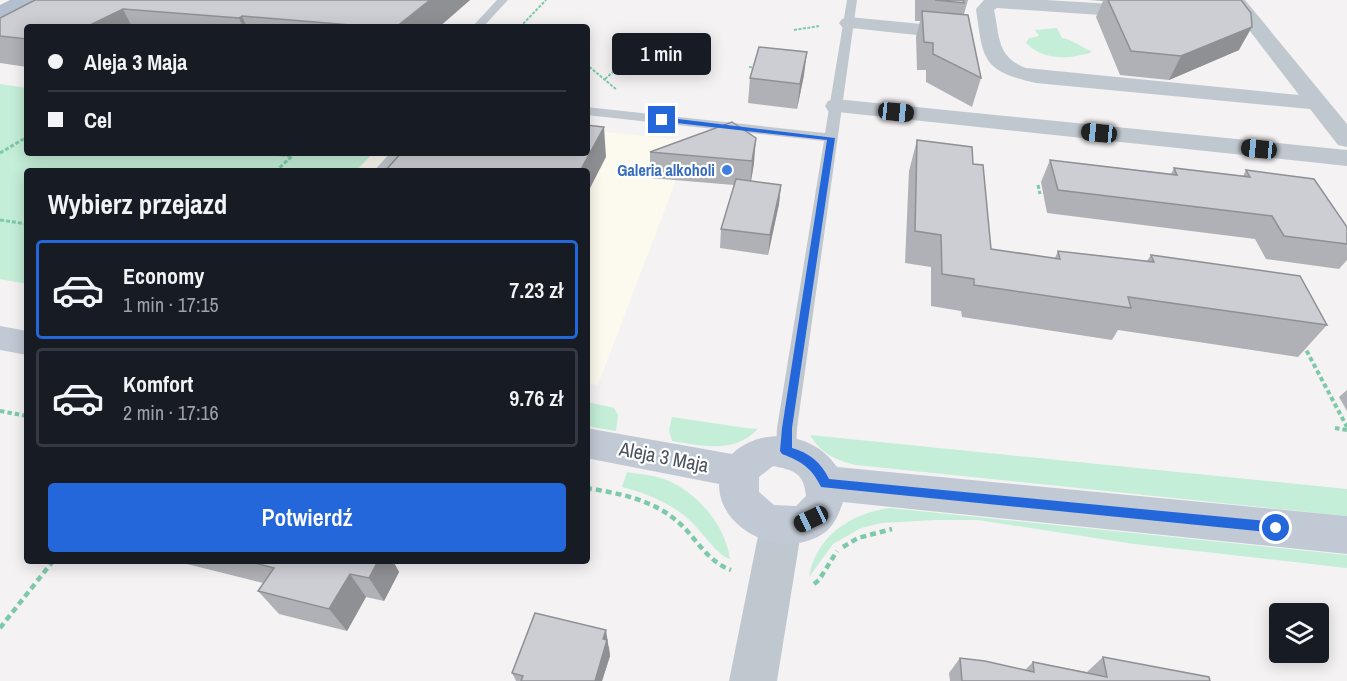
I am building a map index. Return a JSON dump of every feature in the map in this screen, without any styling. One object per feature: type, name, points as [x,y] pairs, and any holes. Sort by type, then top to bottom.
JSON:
[{"type":"main road","points":[[0,12],[24,0]]},
{"type":"street","points":[[1142,0],[1145,6],[1130,11],[992,2],[985,9],[996,61],[1009,69],[1027,75],[1317,103]]},
{"type":"street","points":[[1235,0],[1347,140]]},
{"type":"street","points":[[849,23],[990,36]]},
{"type":"street","points":[[836,106],[1347,158]]},
{"type":"street","points":[[0,338],[24,342]]},
{"type":"street","name":"Aleja 3 Maja","points":[[590,444],[741,472]]},
{"type":"street","points":[[771,450],[786,451],[811,462],[820,472],[825,483],[826,497],[822,509],[811,519],[797,525],[780,526],[764,521],[750,511],[741,499],[738,485],[741,472],[748,461],[758,454],[771,450]]},
{"type":"street","points":[[825,483],[1347,535]]},
{"type":"street","points":[[753,681],[780,526]]},
{"type":"lane","points":[[480,24],[503,0]]},
{"type":"lane","points":[[786,451],[787,428],[852,0]]},
{"type":"lane","points":[[590,111],[831,138]]},
{"type":"lane","points":[[384,168],[394,156]]},
{"type":"path","points":[[523,24],[546,0]]},
{"type":"path","points":[[794,30],[819,26]]},
{"type":"path","points":[[605,79],[611,70],[650,50]]},
{"type":"path","points":[[644,54],[661,51]]},
{"type":"path","points":[[749,67],[759,68]]},
{"type":"path","points":[[0,153],[24,139]]},
{"type":"path","points":[[279,168],[292,156]]},
{"type":"path","points":[[1038,184],[1040,194]]},
{"type":"path","points":[[0,220],[24,224]]},
{"type":"path","points":[[1302,343],[1347,428],[1335,428]]},
{"type":"path","points":[[0,411],[24,415]]},
{"type":"path","points":[[590,489],[630,495],[655,506],[688,531],[711,561],[729,570]]},
{"type":"path","points":[[805,586],[811,586],[819,580],[832,557],[847,544],[875,533],[903,529]]},
{"type":"path","points":[[0,628],[51,564]]},
{"type":"shaded area","points":[[590,130],[691,141],[598,385],[590,384],[590,168],[359,168],[370,156],[590,156]]},
{"type":"green space","points":[[1057,28],[1062,38],[1091,51],[1090,53],[1065,57],[1049,56],[1026,43],[1029,38],[1039,36],[1035,30]]},
{"type":"green space","points":[[0,84],[24,88],[24,156],[370,156],[359,168],[24,168],[24,283],[0,279]]},
{"type":"green space","points":[[590,403],[614,408],[618,415],[616,431],[590,427]]},
{"type":"green space","points":[[672,417],[758,429],[749,437],[728,445],[695,445],[672,441],[669,430]]},
{"type":"green space","points":[[810,435],[1347,489],[1347,516],[856,465],[830,455],[819,447]]},
{"type":"green space","points":[[627,472],[664,479],[688,492],[716,522],[730,559],[720,553],[691,522],[672,507],[622,487]]},
{"type":"green space","points":[[890,508],[1347,555],[1347,568],[1134,544],[978,520],[935,520],[881,523],[861,528],[833,544],[809,577],[813,562],[827,538],[849,521]]},
{"type":"building","points":[[35,0],[430,0],[400,24],[339,24],[123,9],[92,24],[24,24],[24,39],[0,36],[0,18]]},
{"type":"building","points":[[935,0],[963,0],[964,3]]},
{"type":"building","points":[[1108,0],[1241,0],[1251,13],[1252,27],[1181,56],[1131,51]]},
{"type":"building","points":[[922,11],[968,15],[981,78],[933,54],[933,43],[924,42]]},
{"type":"building","points":[[759,47],[807,52],[800,84],[750,78]]},
{"type":"building","points":[[732,122],[756,138],[752,161],[650,152]]},
{"type":"building","points":[[590,125],[604,127],[590,153]]},
{"type":"building","points":[[917,140],[972,147],[973,164],[983,165],[991,249],[1060,259],[1058,251],[1154,262],[1151,255],[1300,276],[1327,325],[1128,297],[1131,308],[974,285],[974,279],[942,274],[941,235],[915,231]]},
{"type":"building","points":[[398,156],[588,156],[582,168],[388,168]]},
{"type":"building","points":[[1050,160],[1177,175],[1174,168],[1250,177],[1246,170],[1314,179],[1347,227],[1347,244],[1284,236],[1272,216],[1058,190]]},
{"type":"building","points":[[736,179],[781,185],[770,235],[721,229]]},
{"type":"building","points":[[259,564],[376,564],[369,578],[350,574],[329,609],[258,591],[274,568]]},
{"type":"building","points":[[535,613],[606,630],[603,639],[607,640],[595,681],[521,681],[523,676],[512,673]]},
{"type":"building","points":[[1103,657],[1209,677],[1210,681],[962,681],[960,658],[1034,672],[1033,662],[1107,677]]},
{"type":"place","name":"Galeria alkoholi","points":[[727,170]]},
{"type":"route","points":[[662,120],[831,138],[787,428],[786,451],[811,462],[820,472],[825,483],[1276,528]]}]
